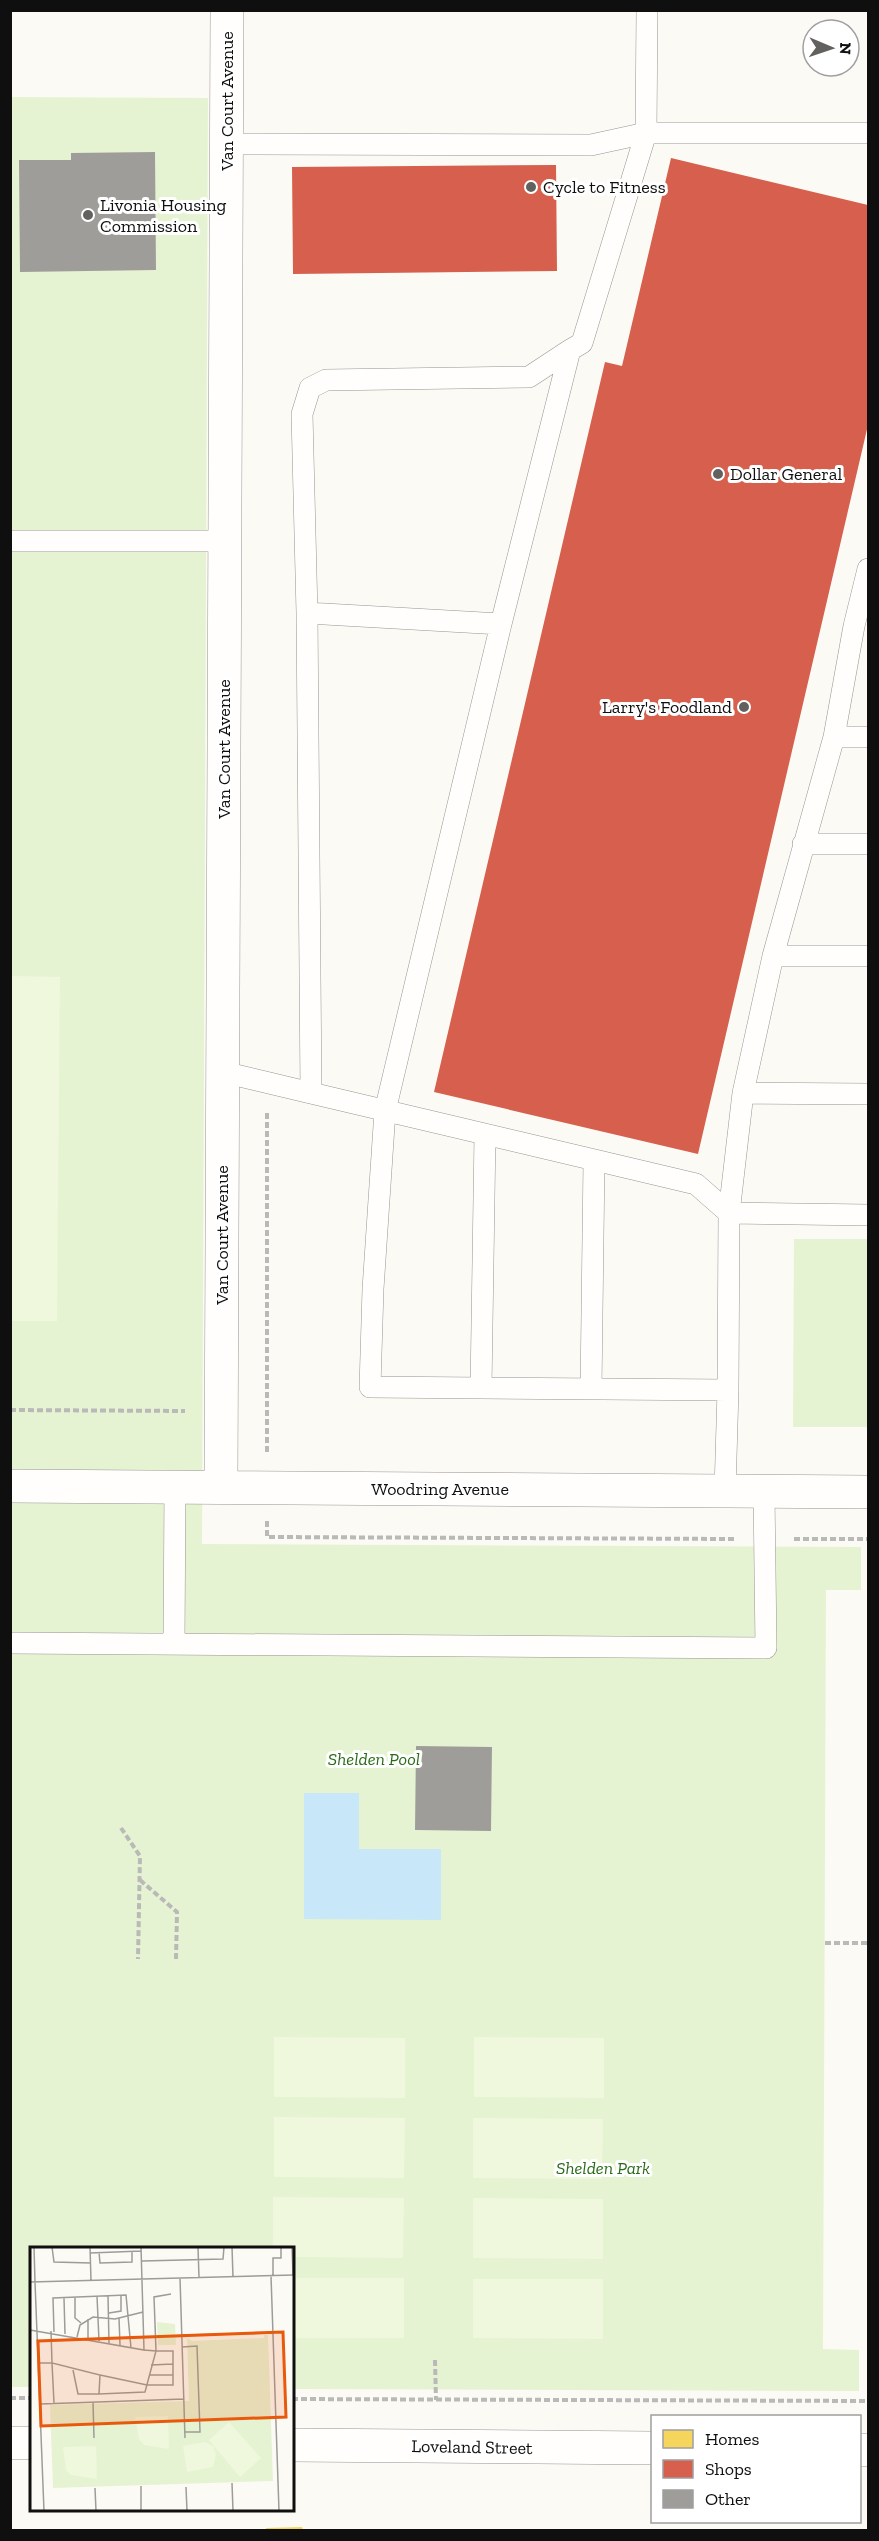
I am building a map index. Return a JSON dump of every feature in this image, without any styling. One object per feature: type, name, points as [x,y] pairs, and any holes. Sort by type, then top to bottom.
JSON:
[{"type":"street","name":"Van Court Avenue","points":[[221,1488],[227,10]]},
{"type":"street","name":"Woodring Avenue","points":[[10,1486],[868,1492]]},
{"type":"street","points":[[10,2443],[30,2443]]},
{"type":"street","name":"Loveland Street","points":[[294,2445],[651,2448]]},
{"type":"lane","points":[[311,1093],[307,613],[302,414],[310,388],[326,380],[529,378],[582,343],[646,133],[647,10]]},
{"type":"lane","points":[[228,144],[591,145],[646,133],[868,133]]},
{"type":"lane","points":[[570,350],[501,624],[385,1111],[372,1289],[370,1387],[728,1390]]},
{"type":"lane","points":[[10,541],[225,541]]},
{"type":"lane","points":[[725,1491],[729,1213],[743,1093],[773,956],[834,737],[861,626],[868,568]]},
{"type":"lane","points":[[307,613],[501,624]]},
{"type":"lane","points":[[834,737],[868,737]]},
{"type":"lane","points":[[803,844],[868,844]]},
{"type":"lane","points":[[773,956],[868,956]]},
{"type":"lane","points":[[223,1072],[594,1162],[696,1184],[729,1213],[868,1215]]},
{"type":"lane","points":[[743,1093],[868,1094]]},
{"type":"lane","points":[[481,1388],[485,1135]]},
{"type":"lane","points":[[591,1389],[594,1162]]},
{"type":"lane","points":[[174,1644],[175,1487]]},
{"type":"lane","points":[[10,1643],[766,1648],[764,1491]]},
{"type":"path","points":[[267,1083],[267,1538],[868,1539]]},
{"type":"path","points":[[10,1410],[267,1411]]},
{"type":"path","points":[[121,1828],[140,1856],[138,1959]]},
{"type":"path","points":[[140,1880],[177,1912],[176,1959]]},
{"type":"path","points":[[825,1943],[868,1943]]},
{"type":"path","points":[[435,2360],[436,2400]]},
{"type":"path","points":[[10,2398],[30,2398]]},
{"type":"path","points":[[294,2399],[868,2401]]},
{"type":"green space","name":"Shelden Park","points":[[11,97],[208,98],[202,1544],[861,1547],[861,1590],[826,1590],[823,2349],[859,2350],[859,2391],[294,2389],[294,2247],[30,2247],[30,2387],[11,2387]]},
{"type":"green space","points":[[11,976],[60,977],[57,1321],[11,1321]]},
{"type":"green space","points":[[794,1239],[868,1239],[868,1427],[793,1427]]},
{"type":"green space","points":[[274,2037],[405,2038],[405,2098],[274,2097]]},
{"type":"green space","points":[[474,2037],[604,2038],[604,2098],[474,2097]]},
{"type":"green space","points":[[274,2117],[405,2118],[404,2178],[274,2177]]},
{"type":"green space","points":[[473,2118],[603,2119],[602,2179],[473,2178]]},
{"type":"green space","points":[[273,2197],[404,2198],[403,2258],[294,2257],[294,2247],[273,2247]]},
{"type":"green space","points":[[473,2198],[603,2199],[603,2259],[473,2258]]},
{"type":"green space","points":[[294,2278],[404,2278],[404,2338],[294,2338]]},
{"type":"green space","points":[[473,2279],[603,2279],[603,2339],[473,2338]]},
{"type":"water","points":[[304,1793],[359,1793],[359,1849],[441,1849],[441,1920],[304,1919]]},
{"type":"building: Homes","points":[[302,2527],[303,2530],[266,2530],[266,2528]]},
{"type":"building: Shops","points":[[671,158],[868,205],[868,425],[698,1154],[434,1092],[605,362],[622,366]]},
{"type":"building: Shops","points":[[556,165],[557,271],[293,274],[292,167]]},
{"type":"building: Other","name":"Livonia Housing Commission","points":[[155,152],[156,270],[20,272],[19,160],[71,160],[71,153]]},
{"type":"building: Other","points":[[416,1746],[492,1747],[491,1831],[415,1830]]},
{"type":"place","name":"Cycle to Fitness","points":[[531,187]]},
{"type":"place","name":"Livonia Housing Commission","points":[[88,215]]},
{"type":"place","name":"Dollar General","points":[[718,474]]},
{"type":"place","name":"Larry's Foodland","points":[[744,707]]},
{"type":"park label","name":"Shelden Pool","points":[[374,1759]]}]
